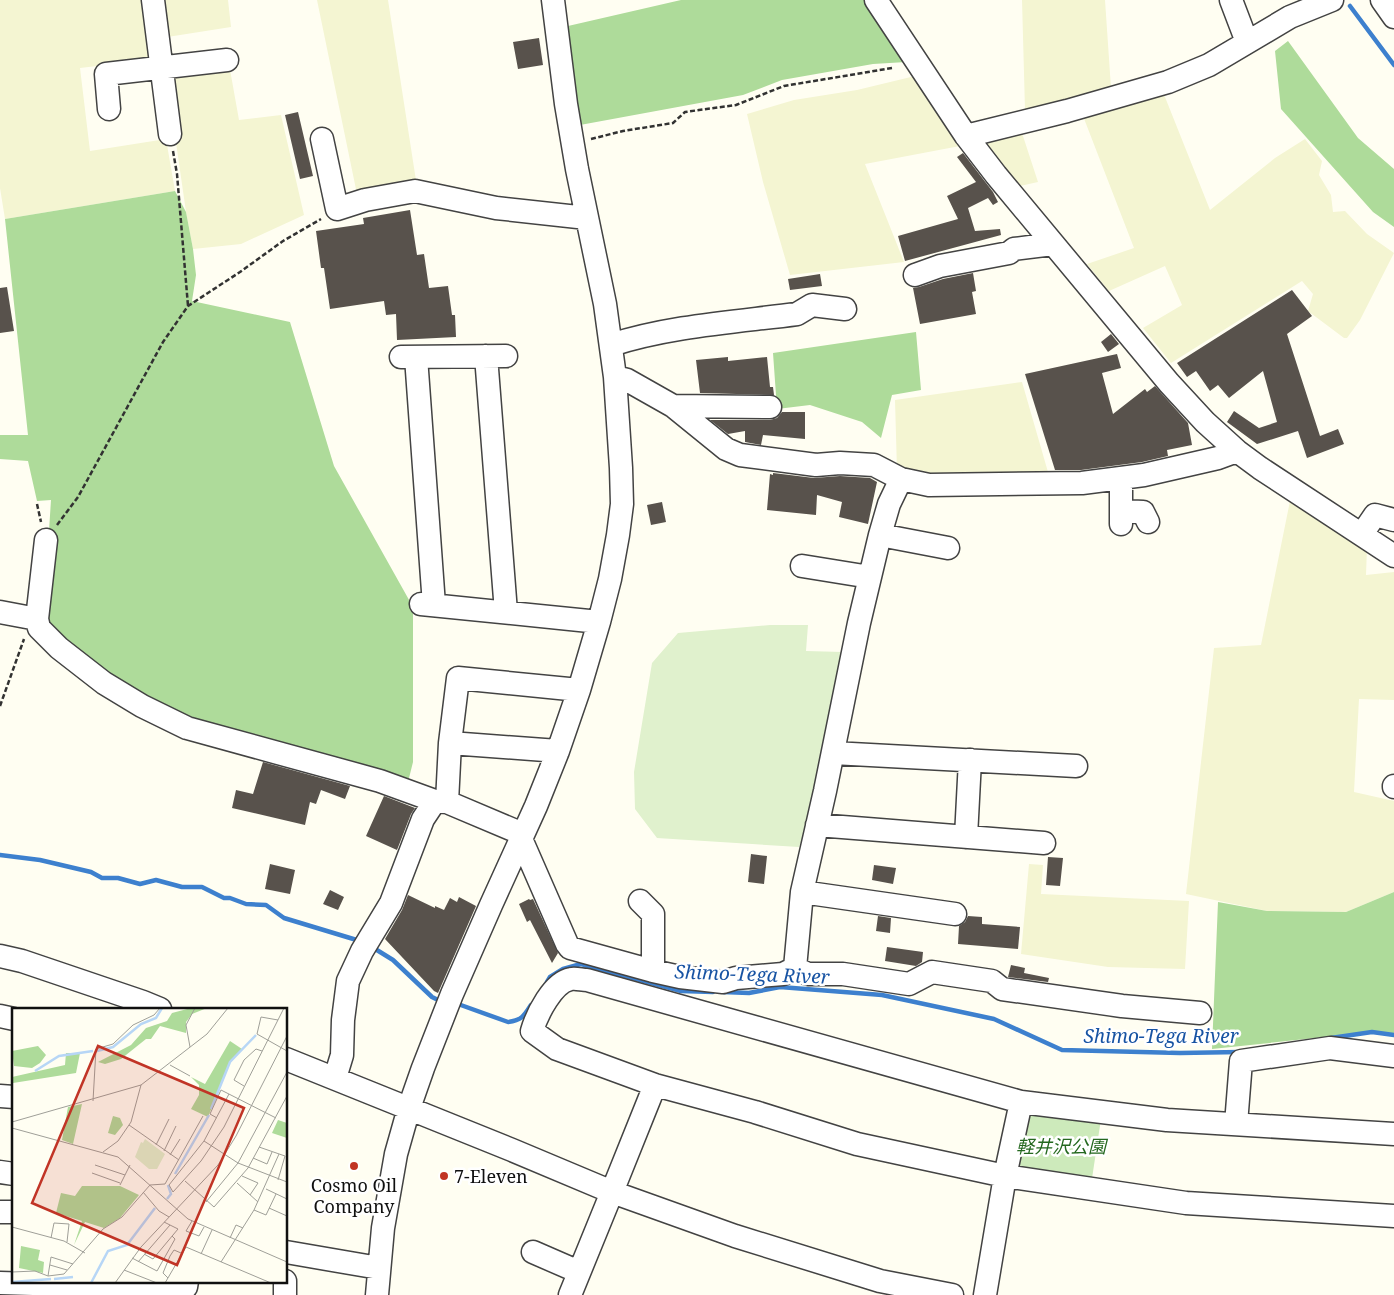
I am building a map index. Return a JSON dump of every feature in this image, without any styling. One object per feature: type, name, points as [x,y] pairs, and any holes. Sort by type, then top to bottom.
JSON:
[{"type":"street","points":[[153,0],[170,134]]},
{"type":"street","points":[[376,1295],[383,1228],[396,1154],[409,1108],[449,1001],[522,840],[558,751],[579,690],[599,622],[617,544],[622,504],[615,378],[605,304],[573,144],[553,0]]},
{"type":"street","points":[[876,0],[966,136],[996,175],[1169,383],[1205,422],[1237,451],[1260,468],[1394,556]]},
{"type":"street","points":[[1231,0],[1248,42]]},
{"type":"street","points":[[966,136],[1067,111],[1168,82],[1209,65],[1290,17],[1332,0]]},
{"type":"street","points":[[1382,0],[1394,17]]},
{"type":"street","points":[[108,109],[106,74],[227,60]]},
{"type":"street","points":[[322,139],[337,209],[365,200],[415,191],[496,208],[587,218]]},
{"type":"street","points":[[915,275],[940,266],[1009,253],[1014,249],[1053,244]]},
{"type":"street","points":[[610,345],[683,328],[797,314],[812,305],[845,309]]},
{"type":"street","points":[[506,612],[496,356],[408,357],[427,604],[599,622]]},
{"type":"street","points":[[615,378],[626,380],[672,406],[726,450],[740,455],[816,465],[840,463],[874,465],[901,479],[930,485],[1082,483],[1144,475],[1218,458],[1237,451]]},
{"type":"street","points":[[672,406],[770,407]]},
{"type":"street","points":[[1121,478],[1121,518],[1143,512],[1148,522]]},
{"type":"street","points":[[795,968],[802,892],[870,577],[889,504],[901,479]]},
{"type":"street","points":[[1362,534],[1375,515],[1394,520]]},
{"type":"street","points":[[880,535],[948,548]]},
{"type":"street","points":[[46,540],[37,619],[40,628],[59,648],[104,683],[142,706],[186,728],[380,781],[518,832],[570,948],[653,971],[680,977],[723,982],[736,978],[783,974],[795,968]]},
{"type":"street","points":[[802,566],[870,577]]},
{"type":"street","points":[[0,612],[37,619]]},
{"type":"street","points":[[335,1078],[342,1055],[343,1020],[348,980],[365,945],[391,903],[422,819],[441,802],[458,678],[579,690]]},
{"type":"street","points":[[450,743],[558,751]]},
{"type":"street","points":[[833,753],[1076,766]]},
{"type":"street","points":[[966,837],[970,760]]},
{"type":"street","points":[[817,825],[1044,843]]},
{"type":"street","points":[[802,892],[955,914]]},
{"type":"street","points":[[640,901],[653,914],[653,971]]},
{"type":"street","points":[[0,956],[96,986],[157,1008]]},
{"type":"street","points":[[795,968],[808,974],[843,974],[909,984],[932,972],[992,981],[1002,989],[1122,1006],[1200,1013]]},
{"type":"street","points":[[1394,1134],[1167,1120],[1021,1102],[587,980],[572,978],[558,984],[536,1019],[532,1030],[557,1050],[654,1085],[756,1112],[856,1144],[1005,1176],[1186,1203],[1394,1216]]},
{"type":"street","points":[[1236,1124],[1241,1061],[1330,1048],[1394,1056]]},
{"type":"street","points":[[288,1061],[335,1078],[612,1192],[734,1236],[880,1281],[952,1295]]},
{"type":"street","points":[[570,1295],[654,1085]]},
{"type":"street","points":[[985,1295],[1005,1176],[1021,1102]]},
{"type":"street","points":[[288,1252],[378,1268]]},
{"type":"street","points":[[533,1252],[579,1272]]},
{"type":"street","points":[[0,1283],[143,1285],[155,1291],[186,1287],[186,1282]]},
{"type":"street","points":[[285,1282],[285,1295]]},
{"type":"path","points":[[573,144],[622,132],[673,123],[684,112],[736,105],[784,86],[892,68]]},
{"type":"path","points":[[170,134],[176,174],[188,306]]},
{"type":"path","points":[[46,540],[78,497],[163,342],[188,306],[284,240],[337,209]]},
{"type":"path","points":[[0,706],[24,637],[37,619]]},
{"type":"green space","points":[[0,0],[150,0],[157,59],[80,68],[90,151],[166,139],[175,191],[5,219],[0,188]]},
{"type":"green space","points":[[156,0],[228,0],[231,27],[161,38]]},
{"type":"green space","points":[[317,0],[388,0],[417,187],[358,199]]},
{"type":"green space","points":[[681,0],[865,0],[906,62],[873,64],[782,80],[743,95],[580,125],[568,26]]},
{"type":"green space","points":[[1022,0],[1105,0],[1111,88],[1025,110]]},
{"type":"green space","points":[[1288,41],[1358,138],[1394,169],[1394,227],[1373,212],[1281,109],[1275,51]]},
{"type":"green space","points":[[229,64],[239,120],[281,115],[304,215],[241,244],[193,249],[166,73]]},
{"type":"green space","points":[[915,76],[960,146],[865,164],[904,262],[790,275],[763,182],[747,114],[794,100],[857,90]]},
{"type":"green space","points":[[1163,92],[1210,210],[1275,158],[1305,139],[1322,161],[1319,175],[1331,195],[1333,212],[1345,211],[1367,234],[1394,253],[1360,320],[1347,338],[1344,338],[1308,311],[1313,294],[1302,281],[1171,363],[1143,328],[1182,305],[1165,266],[1109,291],[1087,264],[1134,248],[1083,116]]},
{"type":"green space","points":[[1022,133],[1038,182],[1020,186],[985,141]]},
{"type":"green space","points":[[175,191],[186,212],[193,249],[196,275],[192,301],[290,322],[334,466],[413,607],[413,762],[407,786],[168,713],[108,679],[43,623],[51,500],[37,501],[28,461],[0,459],[0,435],[28,435],[5,219]]},
{"type":"green space","points":[[916,332],[921,390],[892,395],[881,438],[862,422],[810,405],[777,409],[773,353]]},
{"type":"green space","points":[[1022,382],[1050,479],[918,481],[897,471],[895,400]]},
{"type":"green space","points":[[1291,496],[1367,547],[1366,575],[1394,572],[1394,700],[1359,699],[1354,792],[1394,801],[1394,892],[1346,912],[1267,911],[1186,894],[1214,648],[1261,645]]},
{"type":"green space","points":[[770,625],[808,625],[806,651],[843,652],[812,814],[799,847],[657,838],[635,809],[634,772],[652,663],[678,633]]},
{"type":"green space","points":[[1029,864],[1043,865],[1041,894],[1189,901],[1185,969],[1108,967],[1021,954]]},
{"type":"green space","points":[[1394,892],[1394,1034],[1372,1032],[1212,1049],[1218,902],[1267,911],[1346,912]]},
{"type":"green space","name":"軽井沢公園","points":[[1035,1109],[1101,1119],[1091,1185],[1023,1174],[1017,1165],[1027,1115]]},
{"type":"building","points":[[539,38],[543,65],[518,69],[513,42]]},
{"type":"building","points":[[298,112],[313,176],[300,179],[285,115]]},
{"type":"building","points":[[963,153],[993,192],[998,202],[993,205],[988,198],[968,208],[975,231],[1000,229],[1001,235],[905,261],[898,236],[958,219],[947,196],[976,182],[957,157]]},
{"type":"building","points":[[410,210],[417,255],[424,254],[429,288],[448,286],[452,315],[455,315],[456,337],[397,340],[396,314],[386,315],[384,301],[330,309],[324,268],[321,268],[316,231],[364,224],[363,218]]},
{"type":"building","points":[[973,273],[976,291],[972,292],[976,314],[920,324],[913,288]]},
{"type":"building","points":[[820,274],[822,286],[790,290],[788,279]]},
{"type":"building","points":[[7,287],[14,331],[0,333],[0,288]]},
{"type":"building","points":[[1292,290],[1312,316],[1287,334],[1320,436],[1338,429],[1344,444],[1307,458],[1298,431],[1257,444],[1227,422],[1234,411],[1259,428],[1277,422],[1263,371],[1229,398],[1218,385],[1210,391],[1196,371],[1187,377],[1177,363]]},
{"type":"building","points":[[1111,334],[1119,344],[1108,352],[1101,342]]},
{"type":"building","points":[[1117,354],[1121,368],[1102,373],[1113,414],[1145,389],[1147,392],[1155,386],[1188,423],[1192,445],[1167,450],[1168,456],[1142,462],[1081,470],[1055,470],[1025,374]]},
{"type":"building","points":[[728,357],[728,361],[767,357],[770,387],[773,387],[774,395],[700,393],[696,360]]},
{"type":"building","points":[[782,412],[805,412],[805,439],[763,435],[761,445],[745,442],[745,431],[728,434],[710,420],[770,420],[777,418]]},
{"type":"building","points":[[773,473],[814,478],[840,476],[870,478],[877,482],[868,524],[839,517],[842,502],[817,495],[816,515],[767,510],[770,474],[773,475]]},
{"type":"building","points":[[662,502],[666,522],[651,525],[647,505]]},
{"type":"building","points":[[263,762],[350,786],[345,799],[321,790],[316,804],[310,802],[305,825],[232,808],[236,790],[253,794]]},
{"type":"building","points":[[384,796],[415,808],[397,850],[366,836]]},
{"type":"building","points":[[751,854],[767,856],[764,884],[748,882]]},
{"type":"building","points":[[1048,857],[1063,858],[1060,886],[1046,885]]},
{"type":"building","points":[[270,864],[295,870],[290,894],[265,889]]},
{"type":"building","points":[[874,865],[896,868],[893,884],[872,880]]},
{"type":"building","points":[[330,890],[344,897],[338,910],[323,904]]},
{"type":"building","points":[[408,895],[435,908],[435,906],[444,910],[450,898],[457,902],[459,897],[476,906],[438,993],[385,939],[402,910]]},
{"type":"building","points":[[533,899],[558,953],[552,963],[530,920],[527,922],[519,904]]},
{"type":"building","points":[[878,916],[891,918],[890,933],[876,931]]},
{"type":"building","points":[[968,916],[982,917],[982,924],[1020,927],[1018,949],[958,944],[959,926],[965,922]]},
{"type":"building","points":[[887,947],[923,952],[922,962],[916,966],[885,961]]},
{"type":"building","points":[[1011,965],[1025,968],[1024,973],[1049,978],[1048,982],[1008,977]]},
{"type":"waterway","points":[[1350,6],[1394,65]]},
{"type":"waterway","name":"Shimo-Tega River","points":[[0,855],[40,860],[91,872],[102,878],[118,878],[140,884],[156,880],[182,887],[202,887],[224,898],[230,898],[246,904],[266,905],[284,918],[360,941]]},
{"type":"waterway","name":"Shimo-Tega River","points":[[372,947],[393,960],[436,999]]},
{"type":"waterway","name":"Shimo-Tega River","points":[[547,982],[550,977],[563,969],[581,964],[681,991],[713,992]]},
{"type":"waterway","name":"Shimo-Tega River","points":[[723,992],[749,993],[780,987],[882,995],[994,1019],[1062,1050],[1180,1053],[1240,1052]]},
{"type":"waterway","name":"Shimo-Tega River","points":[[458,1004],[508,1022],[522,1017],[531,1005]]},
{"type":"waterway","name":"Shimo-Tega River","points":[[1331,1038],[1372,1032],[1394,1035]]},
{"type":"place","name":"Cosmo Oil Company","points":[[354,1166]]},
{"type":"place","name":"7-Eleven","points":[[444,1176]]}]
